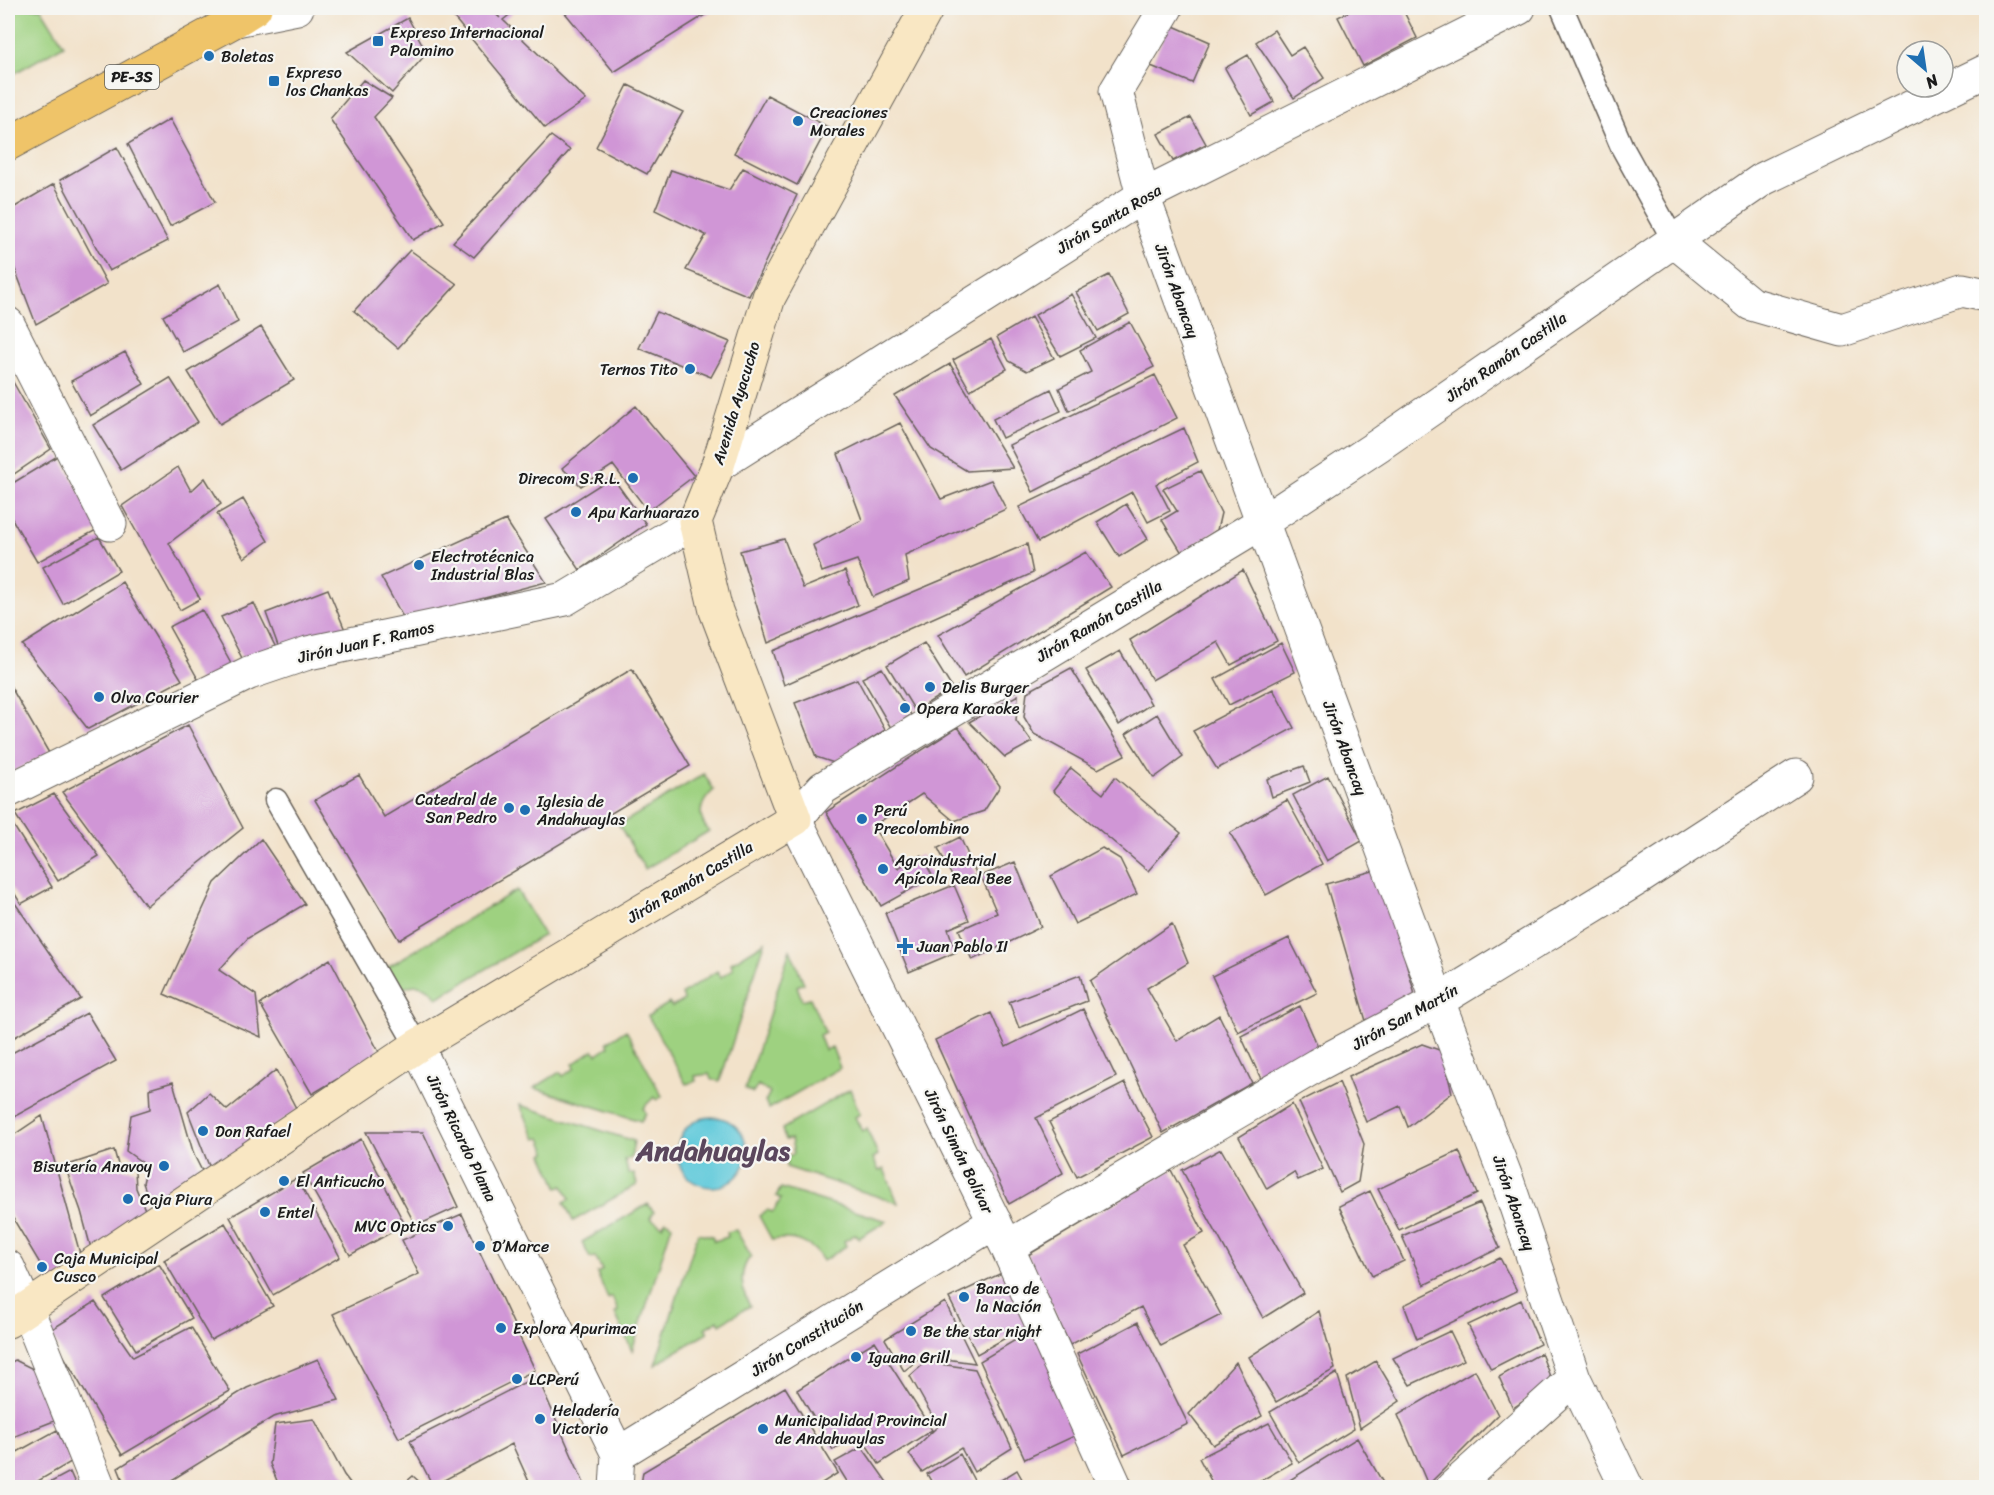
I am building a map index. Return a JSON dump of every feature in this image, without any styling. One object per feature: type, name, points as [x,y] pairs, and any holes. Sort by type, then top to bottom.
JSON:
[{"type":"highway","name":"PE-3S","points":[[8,144],[246,14]]},
{"type":"street","points":[[246,14],[297,8]]},
{"type":"street","name":"Avenida Ayacucho","points":[[695,521],[718,465],[769,297],[927,8]]},
{"type":"street","name":"Jirón Abancay","points":[[1166,8],[1116,91],[1143,196],[1438,1001],[1507,1180],[1574,1378],[1627,1488]]},
{"type":"street","name":"Jirón Santa Rosa","points":[[718,465],[1143,196],[1520,8]]},
{"type":"street","name":"Jirón Ramón Castilla","points":[[17,1315],[417,1046],[795,819],[823,788],[1262,523],[1379,445],[1763,179],[1986,71]]},
{"type":"street","points":[[1674,241],[1751,304],[1842,330],[1962,290],[1986,295]]},
{"type":"street","points":[[8,324],[110,524]]},
{"type":"street","points":[[695,521],[716,611],[795,819]]},
{"type":"street","name":"Jirón Juan F. Ramos","points":[[8,791],[249,673],[298,656],[565,599],[695,521]]},
{"type":"street","name":"Jirón San Martín","points":[[1001,1235],[1438,1001],[1642,876],[1796,776]]},
{"type":"street","name":"Jirón Simón Bolívar","points":[[795,819],[1001,1235],[1116,1488]]},
{"type":"street","name":"Jirón Ricardo Plama","points":[[417,1046],[618,1454],[616,1488]]},
{"type":"street","name":"Jirón Constitución","points":[[618,1454],[1001,1235]]},
{"type":"street","points":[[8,1267],[17,1315],[99,1488]]},
{"type":"street","points":[[1452,1488],[1574,1378]]},
{"type":"lane","points":[[1562,8],[1622,147],[1674,241]]},
{"type":"lane","name":"Jirón Ricardo Plama","points":[[276,800],[417,1046]]},
{"type":"green space","points":[[8,8],[41,8],[64,45],[8,77]]},
{"type":"green space","points":[[704,774],[714,790],[705,800],[701,810],[702,820],[709,831],[645,869],[619,825]]},
{"type":"green space","points":[[517,890],[544,935],[437,998],[429,989],[419,985],[408,986],[398,992],[384,969]]},
{"type":"green space","points":[[765,942],[720,1081],[711,1079],[709,1074],[695,1076],[696,1081],[686,1084],[648,1016],[669,1003],[672,1007],[684,1000],[682,994],[717,971],[721,977],[733,969],[731,963]]},
{"type":"green space","points":[[790,950],[804,983],[797,986],[802,1000],[810,998],[825,1032],[819,1035],[825,1050],[832,1047],[840,1068],[769,1109],[765,1102],[770,1092],[758,1085],[753,1093],[745,1089]]},
{"type":"green space","points":[[626,1030],[662,1096],[657,1100],[654,1097],[643,1108],[646,1113],[641,1121],[534,1088],[560,1072],[563,1076],[575,1068],[573,1064],[593,1050],[597,1054],[609,1046],[607,1042]]},
{"type":"green space","points":[[850,1089],[860,1114],[855,1117],[862,1131],[867,1129],[878,1155],[873,1158],[879,1171],[884,1169],[898,1203],[786,1167],[787,1156],[794,1154],[791,1139],[785,1140],[782,1129]]},
{"type":"green space","points":[[520,1105],[634,1141],[631,1158],[625,1159],[628,1174],[634,1173],[637,1185],[573,1221],[564,1202],[570,1199],[563,1186],[558,1188],[543,1154],[547,1152],[541,1138],[536,1139]]},
{"type":"green space","points":[[781,1188],[887,1221],[859,1238],[856,1234],[844,1241],[846,1246],[823,1261],[814,1249],[801,1242],[787,1239],[772,1240],[759,1216],[767,1210],[773,1212],[781,1199],[776,1196]]},
{"type":"green space","points":[[648,1204],[654,1212],[650,1218],[662,1226],[666,1221],[672,1225],[632,1351],[615,1313],[618,1311],[612,1297],[608,1299],[597,1273],[602,1270],[595,1257],[590,1258],[582,1242]]},
{"type":"green space","points":[[736,1230],[751,1256],[744,1268],[742,1281],[750,1306],[720,1324],[718,1320],[705,1328],[708,1332],[655,1365],[698,1233],[712,1236],[714,1241],[728,1237],[727,1232]]},
{"type":"water","points":[[719,1117],[732,1123],[741,1132],[745,1138],[747,1152],[745,1166],[737,1177],[726,1185],[705,1187],[687,1177],[679,1166],[677,1145],[687,1127],[698,1119]]},
{"type":"building","points":[[446,8],[489,8],[500,18],[491,8],[518,8],[503,20],[586,100],[545,128]]},
{"type":"building","points":[[561,8],[716,8],[614,72]]},
{"type":"building","points":[[1356,8],[1402,8],[1417,38],[1363,66],[1338,17]]},
{"type":"building","points":[[408,18],[427,53],[392,93],[347,52]]},
{"type":"building","points":[[1169,24],[1210,42],[1192,83],[1151,66]]},
{"type":"building","points":[[1274,30],[1290,55],[1303,47],[1324,78],[1294,98],[1256,42]]},
{"type":"building","points":[[1248,55],[1274,102],[1251,115],[1225,68]]},
{"type":"building","points":[[363,80],[392,98],[374,117],[444,222],[413,240],[330,119]]},
{"type":"building","points":[[628,85],[683,112],[647,174],[596,147]]},
{"type":"building","points":[[767,95],[828,127],[797,185],[734,153]]},
{"type":"building","points":[[1191,117],[1206,144],[1173,161],[1158,134]]},
{"type":"building","points":[[170,119],[215,202],[170,226],[128,144]]},
{"type":"building","points":[[551,136],[570,150],[474,257],[453,242]]},
{"type":"building","points":[[117,147],[168,241],[109,271],[60,180]]},
{"type":"building","points":[[743,168],[797,195],[749,296],[686,270],[706,235],[655,210],[671,170],[729,190]]},
{"type":"building","points":[[54,184],[107,284],[36,324],[8,251],[8,211]]},
{"type":"building","points":[[410,250],[457,284],[398,348],[354,311]]},
{"type":"building","points":[[1109,275],[1129,314],[1098,331],[1076,292]]},
{"type":"building","points":[[220,284],[238,322],[183,352],[163,316]]},
{"type":"building","points":[[1071,294],[1096,338],[1060,356],[1035,315]]},
{"type":"building","points":[[657,312],[730,342],[711,377],[639,348]]},
{"type":"building","points":[[1031,317],[1054,358],[1027,371],[1009,361],[997,337]]},
{"type":"building","points":[[1130,322],[1154,367],[1069,411],[1059,388],[1091,372],[1080,350]]},
{"type":"building","points":[[261,327],[294,380],[220,424],[188,372]]},
{"type":"building","points":[[991,339],[1007,369],[970,390],[953,360]]},
{"type":"building","points":[[125,352],[144,384],[90,416],[71,381]]},
{"type":"building","points":[[950,364],[1013,468],[967,471],[931,449],[895,396]]},
{"type":"building","points":[[1155,375],[1177,418],[1033,492],[1009,445]]},
{"type":"building","points":[[170,378],[198,422],[121,470],[93,425]]},
{"type":"building","points":[[13,382],[51,449],[8,478],[8,385]]},
{"type":"building","points":[[1051,389],[1061,411],[1002,438],[993,419]]},
{"type":"building","points":[[636,406],[694,476],[648,511],[613,465],[581,486],[562,468]]},
{"type":"building","points":[[900,423],[941,499],[991,480],[1006,509],[905,555],[909,581],[873,597],[857,560],[822,572],[813,545],[862,520],[838,454]]},
{"type":"building","points":[[1184,428],[1198,462],[1156,484],[1170,511],[1148,522],[1132,492],[1038,542],[1019,507]]},
{"type":"building","points":[[59,455],[100,528],[37,562],[8,512],[8,486]]},
{"type":"building","points":[[178,467],[191,491],[205,478],[221,504],[169,543],[200,599],[180,610],[122,506]]},
{"type":"building","points":[[1200,471],[1221,513],[1217,530],[1182,553],[1162,520],[1177,511],[1163,489]]},
{"type":"building","points":[[612,477],[646,524],[580,570],[546,519]]},
{"type":"building","points":[[243,499],[268,541],[244,558],[217,514]]},
{"type":"building","points":[[1126,504],[1148,539],[1119,557],[1097,522]]},
{"type":"building","points":[[506,520],[546,582],[404,619],[381,577]]},
{"type":"building","points":[[99,537],[119,571],[63,604],[43,567]]},
{"type":"building","points":[[784,539],[803,588],[845,571],[858,605],[768,643],[740,551]]},
{"type":"building","points":[[1027,544],[1033,573],[784,685],[773,651]]},
{"type":"building","points":[[1086,552],[1111,587],[964,677],[938,635]]},
{"type":"building","points":[[1243,570],[1277,641],[1231,665],[1218,642],[1152,680],[1130,640]]},
{"type":"building","points":[[122,582],[182,680],[88,729],[22,645]]},
{"type":"building","points":[[328,589],[345,630],[280,651],[266,613]]},
{"type":"building","points":[[254,603],[275,646],[243,660],[221,617]]},
{"type":"building","points":[[202,610],[235,670],[203,688],[169,627]]},
{"type":"building","points":[[924,643],[952,688],[915,711],[887,665]]},
{"type":"building","points":[[1281,643],[1295,672],[1229,705],[1215,679]]},
{"type":"building","points":[[1120,651],[1151,704],[1119,725],[1086,670]]},
{"type":"building","points":[[882,668],[911,715],[891,728],[862,678]]},
{"type":"building","points":[[1071,668],[1125,755],[1098,769],[1034,734],[1024,717],[1027,692]]},
{"type":"building","name":"Catedral de San Pedro","points":[[632,669],[690,766],[399,940],[315,800],[359,775],[384,817]]},
{"type":"building","points":[[857,679],[885,730],[834,763],[816,757],[795,703]]},
{"type":"building","points":[[8,682],[49,753],[8,774]]},
{"type":"building","points":[[1273,689],[1294,728],[1217,769],[1193,731]]},
{"type":"building","points":[[1018,695],[1016,720],[1032,742],[1005,757],[969,722]]},
{"type":"building","points":[[1157,714],[1183,757],[1154,778],[1126,734]]},
{"type":"building","points":[[188,725],[243,828],[146,906],[62,792]]},
{"type":"building","points":[[958,727],[1000,786],[984,811],[954,821],[922,794],[873,826],[898,868],[921,855],[933,877],[881,906],[826,812]]},
{"type":"building","points":[[1304,766],[1310,782],[1272,797],[1267,779]]},
{"type":"building","points":[[1071,768],[1103,794],[1115,777],[1181,833],[1148,871],[1053,791]]},
{"type":"building","points":[[1328,776],[1362,841],[1327,861],[1293,795]]},
{"type":"building","points":[[54,794],[99,856],[58,881],[15,814]]},
{"type":"building","points":[[1287,800],[1322,864],[1266,895],[1230,833]]},
{"type":"building","points":[[10,820],[52,887],[21,904],[8,883],[8,821]]},
{"type":"building","points":[[960,837],[977,875],[955,882],[938,848]]},
{"type":"building","points":[[261,839],[305,904],[248,938],[219,970],[256,995],[261,1037],[164,994],[215,883]]},
{"type":"building","points":[[1102,848],[1120,859],[1137,894],[1075,924],[1051,876]]},
{"type":"building","points":[[1015,862],[1041,927],[972,960],[959,930],[997,913],[981,876]]},
{"type":"building","points":[[1380,869],[1417,1002],[1366,1021],[1326,884]]},
{"type":"building","points":[[954,885],[969,920],[948,929],[956,952],[909,972],[885,913]]},
{"type":"building","points":[[8,893],[81,999],[8,1041]]},
{"type":"building","points":[[1172,924],[1188,963],[1147,988],[1177,1041],[1219,1015],[1252,1083],[1163,1133],[1090,981]]},
{"type":"building","points":[[1289,938],[1317,993],[1238,1032],[1212,976]]},
{"type":"building","points":[[330,959],[380,1054],[312,1094],[260,1004]]},
{"type":"building","points":[[1080,975],[1087,1001],[1019,1028],[1009,1002]]},
{"type":"building","points":[[1300,1006],[1320,1051],[1262,1081],[1241,1036]]},
{"type":"building","points":[[1083,1009],[1116,1077],[1036,1118],[1063,1173],[1009,1204],[935,1040],[991,1013],[1006,1047]]},
{"type":"building","points":[[87,1013],[116,1061],[8,1120],[8,1055]]},
{"type":"building","points":[[1422,1044],[1442,1051],[1452,1093],[1408,1127],[1400,1106],[1366,1122],[1348,1077]]},
{"type":"building","points":[[276,1070],[297,1110],[211,1171],[188,1112],[209,1093],[227,1110]]},
{"type":"building","points":[[173,1082],[194,1155],[203,1173],[153,1210],[143,1183],[147,1166],[126,1151],[131,1115],[150,1109],[149,1089]]},
{"type":"building","points":[[1339,1082],[1364,1144],[1358,1182],[1340,1192],[1299,1102]]},
{"type":"building","points":[[1125,1083],[1153,1137],[1077,1177],[1049,1122]]},
{"type":"building","points":[[1292,1104],[1323,1169],[1298,1180],[1294,1172],[1267,1189],[1239,1137]]},
{"type":"building","points":[[42,1116],[82,1261],[51,1282],[8,1210],[8,1139]]},
{"type":"building","points":[[366,1132],[423,1132],[458,1207],[416,1226]]},
{"type":"building","points":[[361,1139],[405,1225],[350,1255],[303,1173]]},
{"type":"building","points":[[1221,1149],[1303,1293],[1263,1318],[1182,1170]]},
{"type":"building","points":[[114,1150],[119,1168],[135,1170],[136,1188],[148,1217],[92,1252],[65,1166]]},
{"type":"building","points":[[1459,1151],[1477,1194],[1399,1230],[1378,1189]]},
{"type":"building","points":[[1171,1170],[1204,1233],[1183,1245],[1221,1315],[1161,1346],[1141,1307],[1070,1345],[1028,1255]]},
{"type":"building","points":[[297,1178],[340,1257],[273,1295],[230,1217]]},
{"type":"building","points":[[1370,1191],[1404,1261],[1372,1276],[1339,1206]]},
{"type":"building","points":[[1480,1203],[1500,1248],[1424,1285],[1402,1236]]},
{"type":"building","points":[[462,1214],[535,1370],[399,1438],[333,1314],[419,1274],[402,1240]]},
{"type":"building","points":[[225,1223],[273,1306],[211,1340],[164,1260]]},
{"type":"building","points":[[1500,1258],[1517,1291],[1417,1339],[1404,1305]]},
{"type":"building","points":[[159,1264],[192,1318],[136,1350],[104,1298]]},
{"type":"building","points":[[1008,1270],[1034,1322],[977,1354],[949,1298]]},
{"type":"building","points":[[1521,1300],[1540,1344],[1491,1369],[1468,1325]]},
{"type":"building","points":[[95,1302],[133,1357],[191,1327],[230,1391],[122,1455],[49,1331]]},
{"type":"building","points":[[945,1302],[975,1363],[923,1356],[904,1371],[885,1339]]},
{"type":"building","points":[[1319,1311],[1335,1369],[1276,1402],[1249,1357]]},
{"type":"building","points":[[1138,1322],[1188,1424],[1124,1455],[1077,1354]]},
{"type":"building","points":[[1036,1328],[1083,1432],[1025,1459],[980,1361]]},
{"type":"building","points":[[1450,1331],[1464,1360],[1410,1385],[1393,1358]]},
{"type":"building","points":[[875,1341],[932,1430],[879,1464],[859,1434],[833,1450],[797,1390]]},
{"type":"building","points":[[1541,1353],[1552,1382],[1513,1408],[1499,1377]]},
{"type":"building","points":[[318,1359],[339,1400],[273,1417],[159,1488],[126,1488],[118,1468],[247,1388]]},
{"type":"building","points":[[15,1360],[35,1370],[54,1421],[13,1437],[8,1424],[8,1364]]},
{"type":"building","points":[[1376,1361],[1400,1401],[1360,1428],[1347,1378]]},
{"type":"building","points":[[926,1362],[975,1369],[1012,1448],[974,1472],[961,1448],[922,1472],[909,1454],[938,1426],[910,1376]]},
{"type":"building","points":[[1236,1362],[1262,1416],[1213,1445],[1189,1414]]},
{"type":"building","points":[[1475,1370],[1498,1415],[1428,1485],[1398,1415]]},
{"type":"building","points":[[1337,1373],[1354,1429],[1299,1463],[1270,1412]]},
{"type":"building","points":[[537,1376],[586,1488],[523,1488],[530,1484],[512,1444],[433,1486],[410,1441]]},
{"type":"building","name":"Municipalidad Provincial de Andahuaylas","points":[[785,1387],[838,1473],[814,1488],[642,1488],[643,1472]]},
{"type":"building","points":[[314,1419],[344,1475],[354,1488],[280,1488],[270,1464],[275,1424]]},
{"type":"building","points":[[1269,1423],[1292,1463],[1248,1488],[1215,1488],[1199,1458]]},
{"type":"building","points":[[57,1430],[71,1462],[26,1488],[8,1488],[8,1457]]},
{"type":"building","points":[[1357,1438],[1386,1488],[1277,1488]]},
{"type":"building","points":[[862,1447],[891,1488],[851,1488],[835,1462]]},
{"type":"building","points":[[960,1454],[978,1488],[935,1488],[927,1474]]},
{"type":"building","points":[[1017,1470],[1027,1488],[988,1488]]},
{"type":"building","points":[[70,1472],[77,1488],[40,1488]]},
{"type":"building","points":[[413,1476],[426,1488],[399,1488]]},
{"type":"place","name":"Expreso Internacional Palomino","points":[[378,41]]},
{"type":"place","name":"Boletas","points":[[209,56]]},
{"type":"place","name":"Expreso los Chankas","points":[[274,81]]},
{"type":"place","name":"Creaciones Morales","points":[[798,121]]},
{"type":"place","name":"Ternos Tito","points":[[690,369]]},
{"type":"place","name":"Direcom S.R.L.","points":[[633,478]]},
{"type":"place","name":"Apu Karhuarazo","points":[[576,512]]},
{"type":"place","name":"Electrotécnica Industrial Blas","points":[[419,565]]},
{"type":"place","name":"Delis Burger","points":[[930,687]]},
{"type":"place","name":"Olva Courier","points":[[99,697]]},
{"type":"place","name":"Opera Karaoke","points":[[905,708]]},
{"type":"place","name":"Catedral de San Pedro","points":[[509,808]]},
{"type":"place","name":"Iglesia de Andahuaylas","points":[[525,810]]},
{"type":"place","name":"Perú Precolombino","points":[[862,819]]},
{"type":"place","name":"Agroindustrial Apícola Real Bee","points":[[883,869]]},
{"type":"place","name":"Juan Pablo II","points":[[905,946]]},
{"type":"place","name":"Don Rafael","points":[[203,1131]]},
{"type":"place","name":"Bisutería Anavoy","points":[[164,1166]]},
{"type":"place","name":"El Anticucho","points":[[284,1181]]},
{"type":"place","name":"Caja Piura","points":[[128,1199]]},
{"type":"place","name":"Entel","points":[[265,1212]]},
{"type":"place","name":"MVC Optics","points":[[448,1226]]},
{"type":"place","name":"D’Marce","points":[[480,1246]]},
{"type":"place","name":"Caja Municipal Cusco","points":[[42,1267]]},
{"type":"place","name":"Banco de la Nación","points":[[964,1297]]},
{"type":"place","name":"Explora Apurimac","points":[[501,1328]]},
{"type":"place","name":"Be the star night","points":[[911,1331]]},
{"type":"place","name":"Iguana Grill","points":[[856,1357]]},
{"type":"place","name":"LCPerú","points":[[517,1379]]},
{"type":"place","name":"Heladería Victorio","points":[[540,1419]]},
{"type":"place","name":"Municipalidad Provincial de Andahuaylas","points":[[763,1429]]},
{"type":"district","name":"Andahuaylas","points":[[713,1150]]}]
